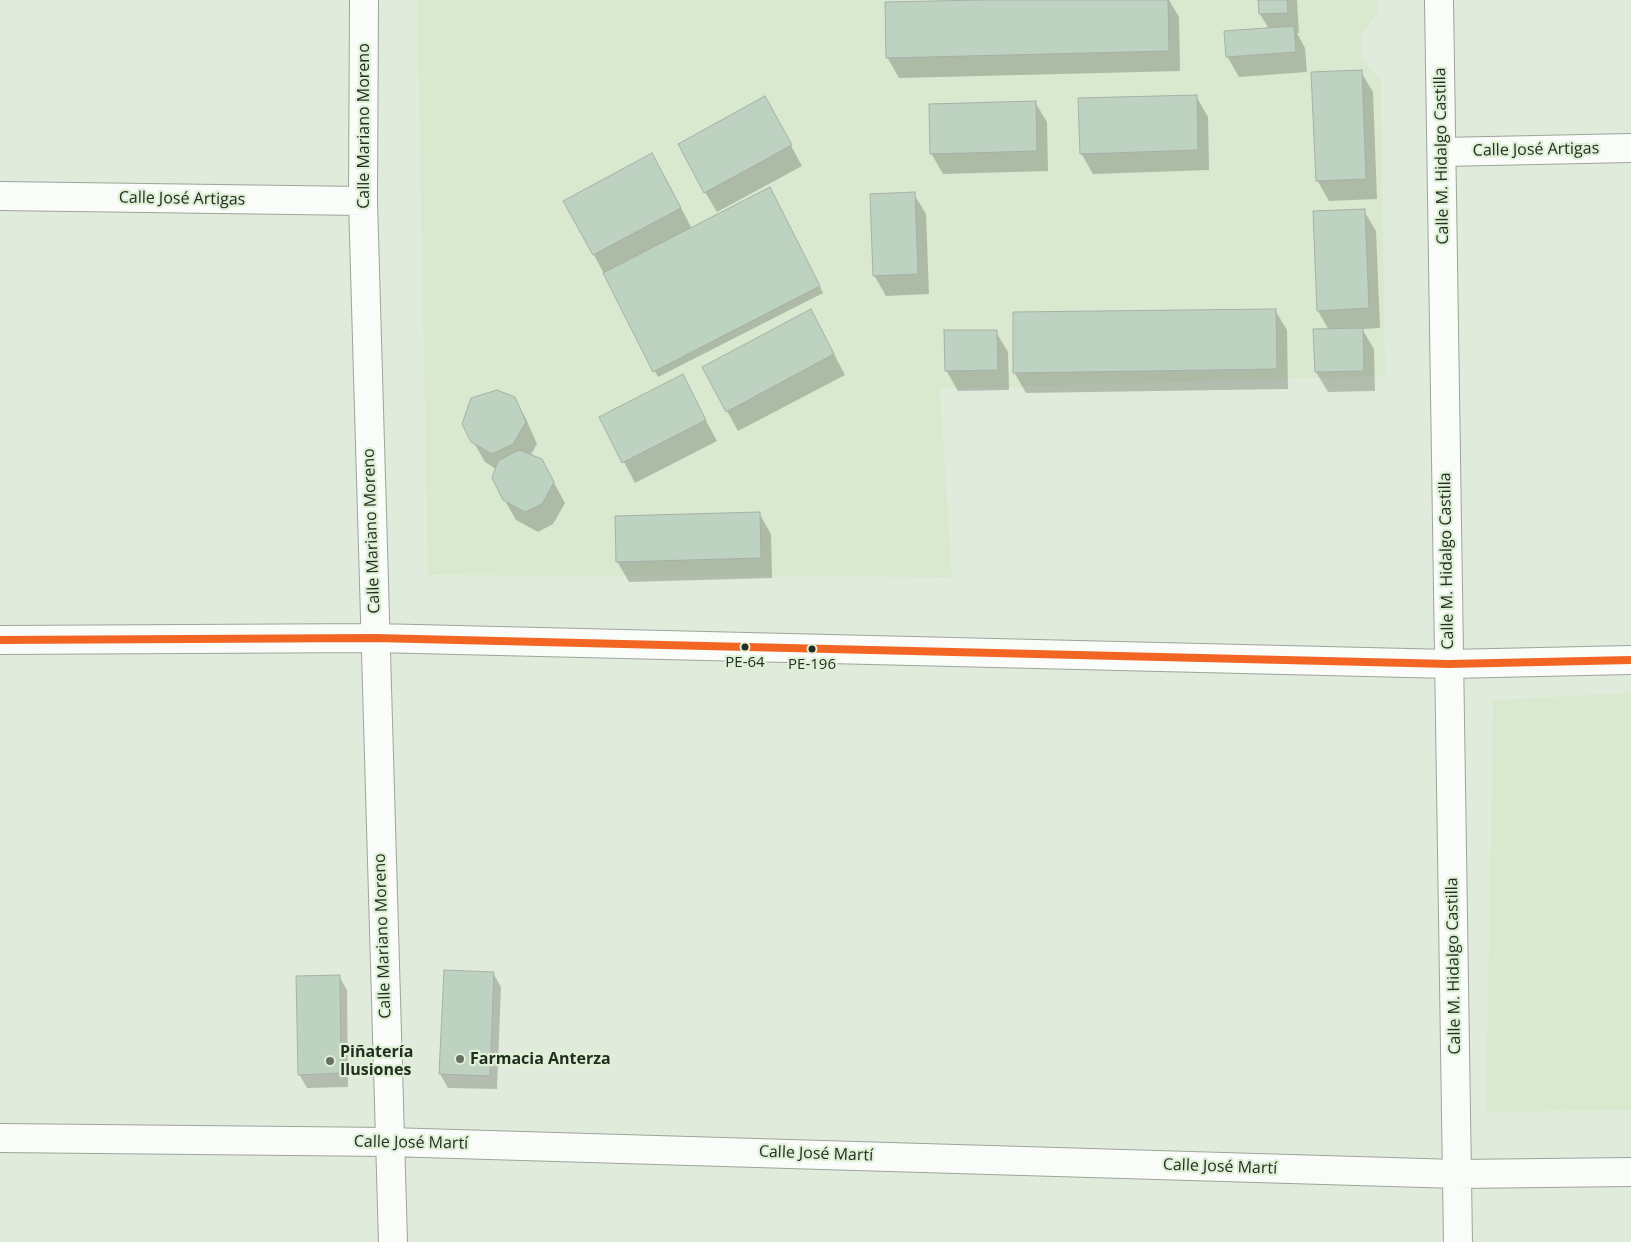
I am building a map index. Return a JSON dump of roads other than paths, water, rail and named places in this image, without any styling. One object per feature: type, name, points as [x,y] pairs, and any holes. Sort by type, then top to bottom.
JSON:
[{"type":"street","name":"Calle Mariano Moreno","points":[[364,0],[363,201],[393,1242]]},
{"type":"street","name":"Calle M. Hidalgo Castilla","points":[[1439,0],[1458,1242]]},
{"type":"street","name":"Calle José Artigas","points":[[1442,152],[1631,148]]},
{"type":"street","name":"Calle José Artigas","points":[[0,196],[363,201]]},
{"type":"street","points":[[0,640],[375,638],[1449,664],[1631,660]]},
{"type":"street","name":"Calle José Martí","points":[[0,1138],[389,1142],[1457,1174],[1631,1172]]},
{"type":"place","name":"PE-64","points":[[745,647]]},
{"type":"place","name":"PE-196","points":[[812,649]]},
{"type":"place","name":"Farmacia Anterza","points":[[460,1059]]},
{"type":"place","name":"Piñatería Ilusiones","points":[[330,1061]]}]
